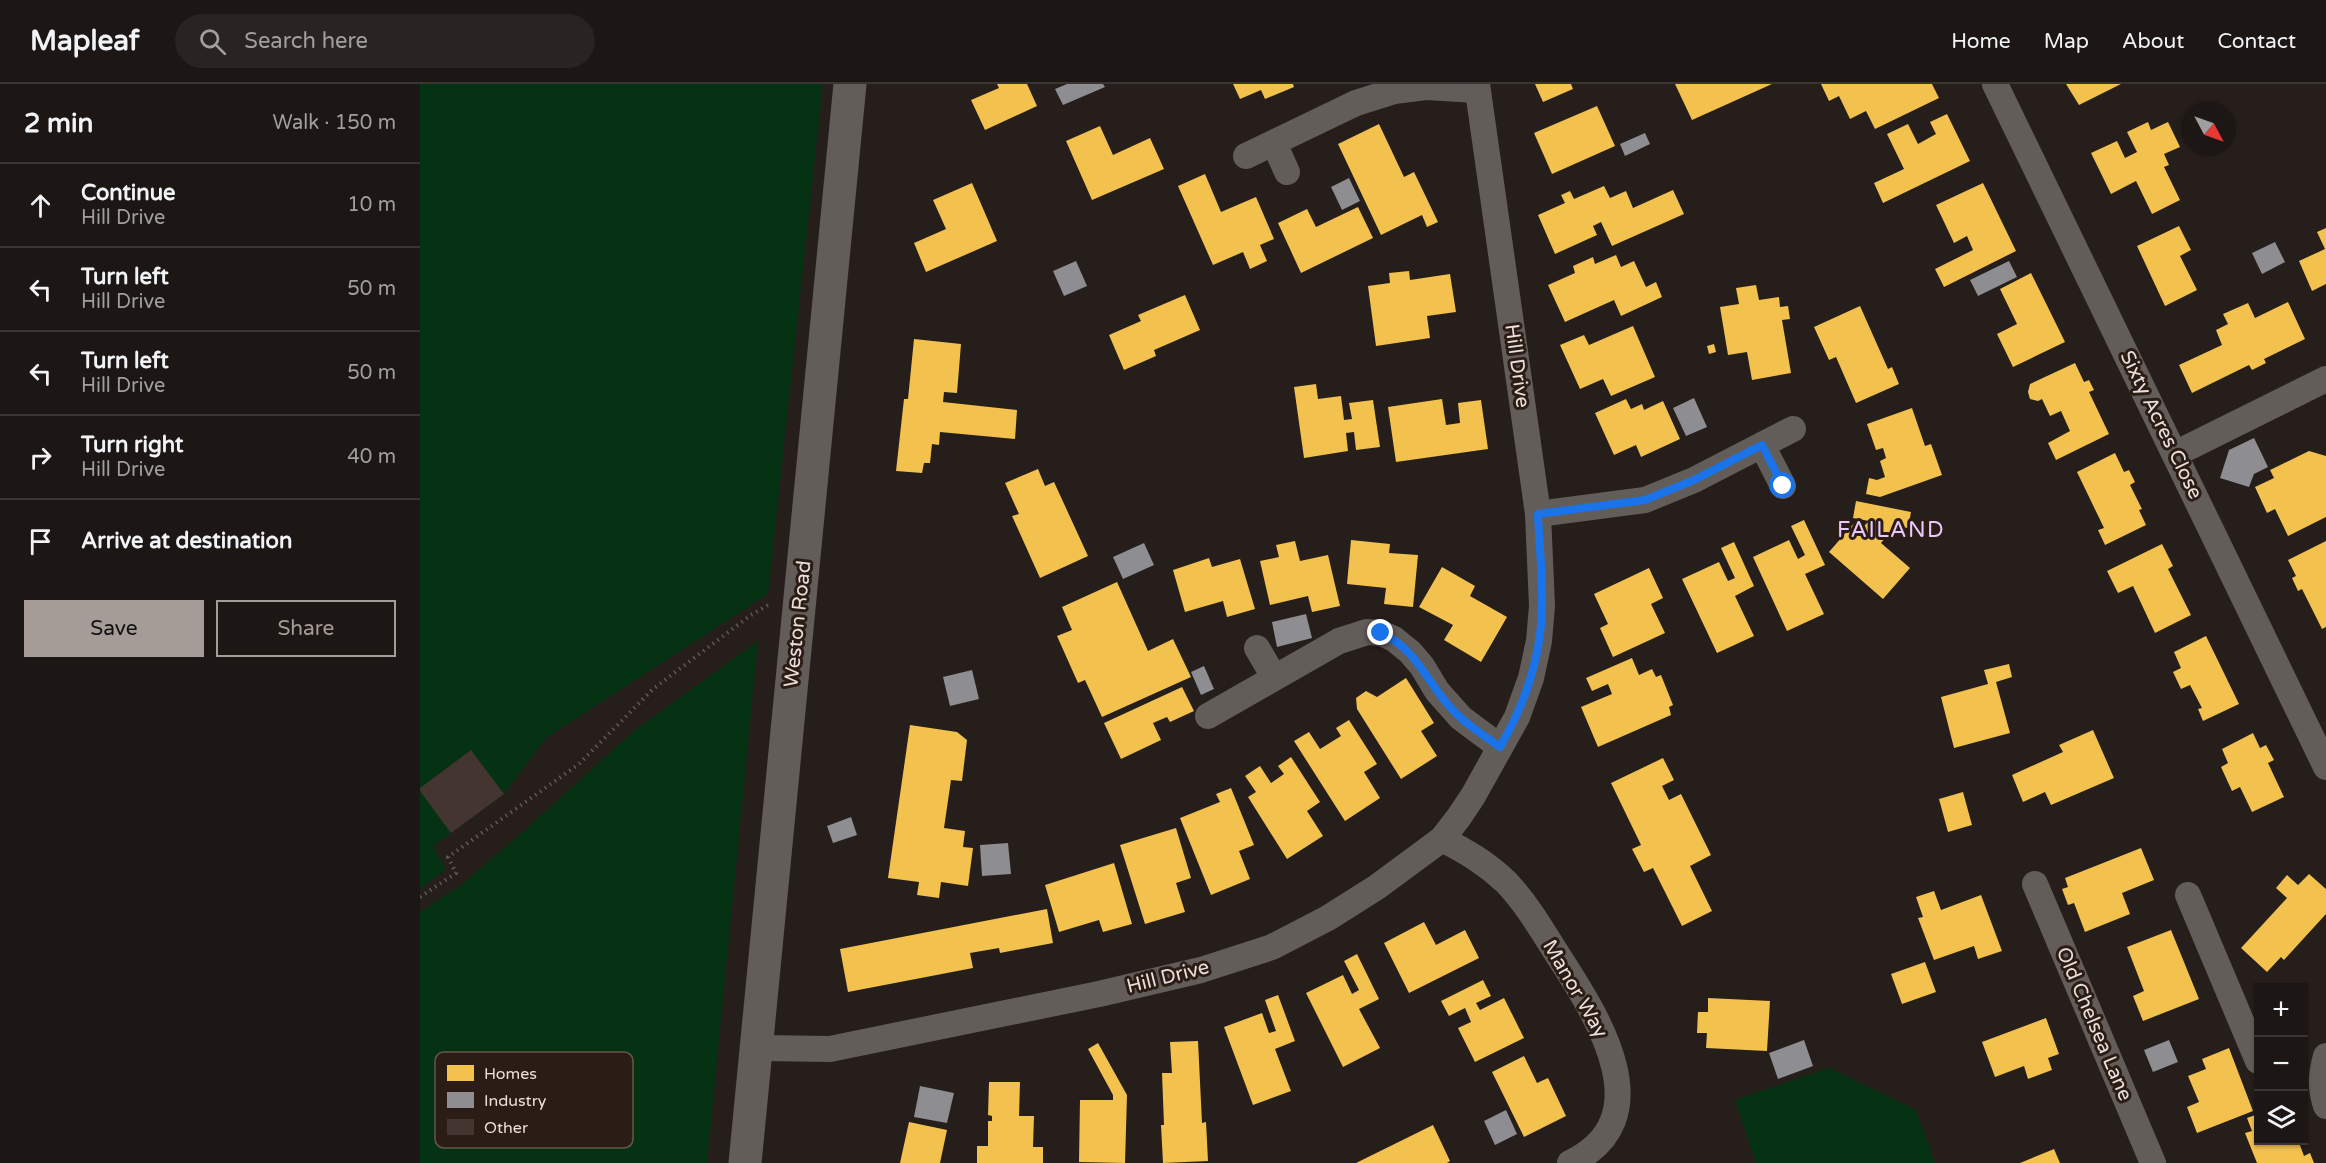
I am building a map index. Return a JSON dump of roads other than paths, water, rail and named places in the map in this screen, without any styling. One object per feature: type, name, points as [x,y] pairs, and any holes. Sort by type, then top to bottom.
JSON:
[{"type":"main road","name":"Weston Road","points":[[745,1163],[850,84]]},
{"type":"street","name":"Sixty Acres Close","points":[[1995,84],[2326,767]]},
{"type":"street","points":[[1246,156],[1356,103],[1394,91],[1426,87],[1477,87]]},
{"type":"street","name":"Hill Drive","points":[[757,1048],[830,1049],[1099,994],[1201,970],[1272,947],[1328,918],[1442,839],[1473,796],[1517,717],[1531,678],[1539,641],[1542,606],[1538,514],[1477,87]]},
{"type":"street","points":[[1274,142],[1287,172]]},
{"type":"street","points":[[2175,454],[2326,379]]},
{"type":"street","points":[[1538,514],[1645,500],[1694,480],[1793,429]]},
{"type":"street","points":[[1762,445],[1783,486]]},
{"type":"street","points":[[1208,716],[1274,677],[1353,635],[1367,632],[1381,633],[1394,639],[1410,652],[1449,706],[1461,718],[1500,747]]},
{"type":"street","points":[[1257,648],[1274,677]]},
{"type":"street","name":"Manor Way","points":[[1442,839],[1482,861],[1524,903],[1590,1004],[1603,1033],[1615,1066],[1617,1090],[1615,1117],[1602,1140],[1582,1157],[1570,1163]]},
{"type":"street","name":"Old Chelsea Lane","points":[[2035,884],[2153,1163]]},
{"type":"street","points":[[2188,896],[2254,1049]]},
{"type":"street","points":[[2317,1074],[2326,1106]]},
{"type":"district","name":"FAILAND","points":[[1891,530]]}]
